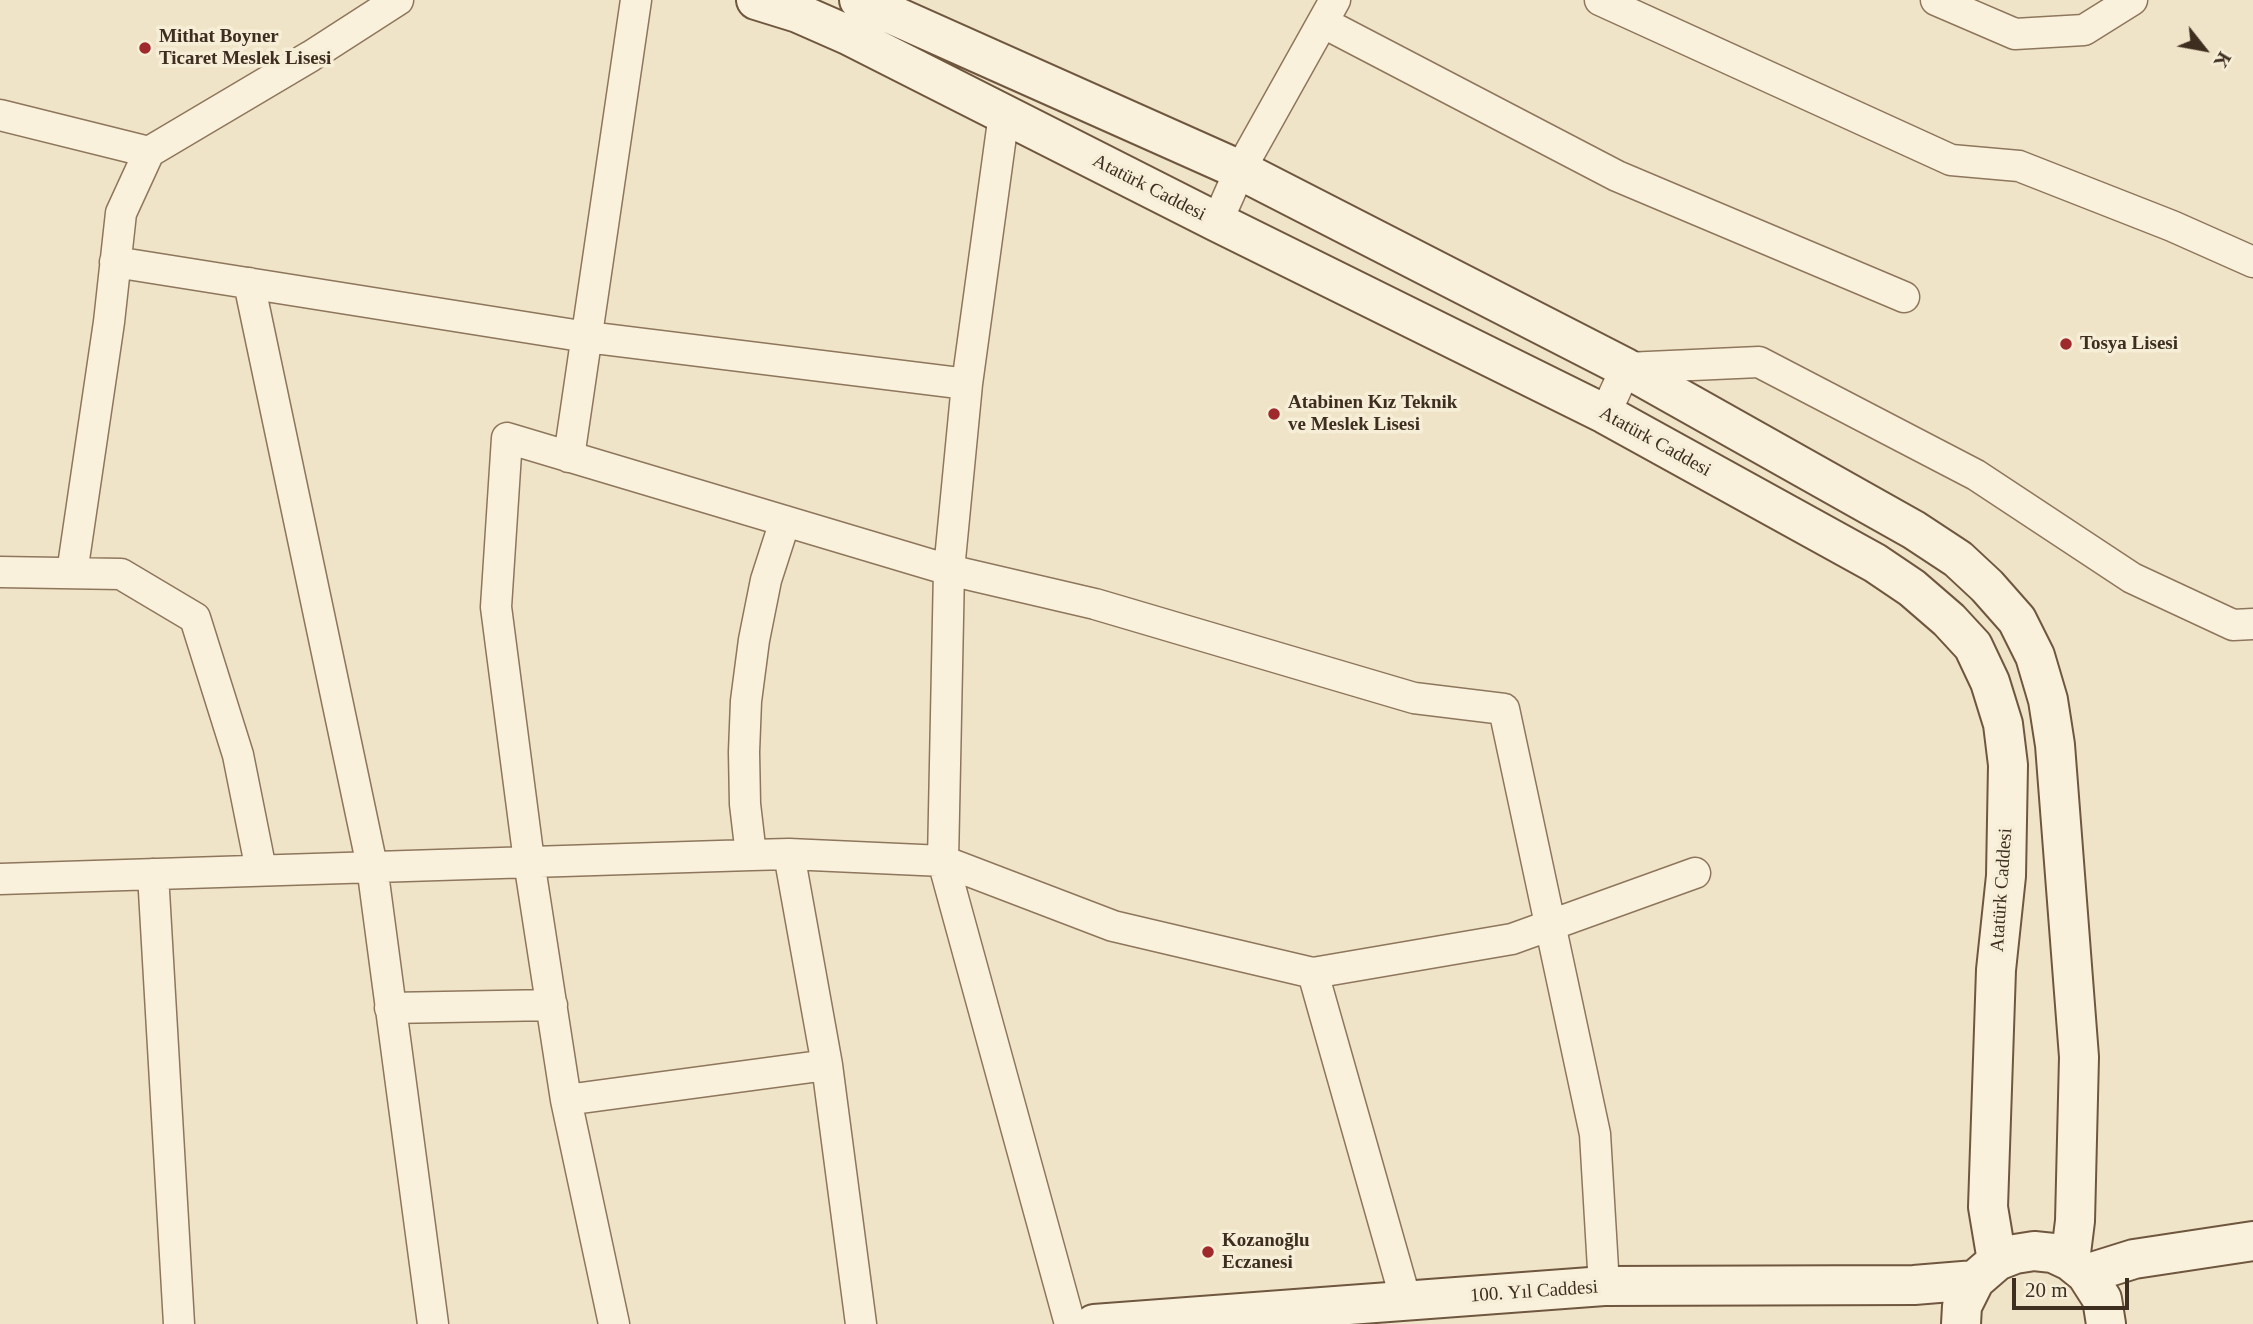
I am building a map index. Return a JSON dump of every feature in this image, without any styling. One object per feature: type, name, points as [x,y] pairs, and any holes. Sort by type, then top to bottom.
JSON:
[{"type":"main road","name":"Atatürk Caddesi","points":[[756,0],[798,13],[848,35],[1605,414],[1875,563],[1912,588],[1949,620],[1973,646],[1990,681],[2003,724],[2008,765],[2006,876],[1996,970],[1986,1271]]},
{"type":"main road","points":[[859,0],[1240,170],[1626,368],[1925,537],[1958,559],[1987,586],[2017,620],[2035,656],[2048,700],[2055,745],[2079,1057],[2074,1221],[2078,1267],[2102,1299],[2106,1324]]},
{"type":"main road","points":[[2078,1267],[2253,1241]]},
{"type":"main road","name":"100. Yıl Caddesi","points":[[1094,1324],[1407,1312],[1604,1286],[1914,1285],[1986,1271],[2015,1254],[2034,1251],[2053,1254],[2078,1267]]},
{"type":"main road","points":[[1961,1324],[1962,1306],[1986,1271]]},
{"type":"street","points":[[72,573],[109,323],[121,213],[149,152],[311,56],[398,0]]},
{"type":"street","points":[[569,457],[636,0]]},
{"type":"street","points":[[1600,0],[1951,160],[2019,166],[2172,226],[2253,262]]},
{"type":"street","points":[[1936,0],[2015,34],[2084,30],[2132,0]]},
{"type":"street","points":[[1217,222],[1240,170],[1329,11],[1617,176],[1904,297]]},
{"type":"street","points":[[1004,114],[967,384],[949,570],[943,861],[1070,1324]]},
{"type":"street","points":[[0,115],[149,152]]},
{"type":"street","points":[[115,262],[587,337],[967,384]]},
{"type":"street","points":[[249,283],[372,866],[433,1324]]},
{"type":"street","points":[[1605,414],[1626,368],[1759,362],[1976,475],[2132,578],[2233,625],[2253,624]]},
{"type":"street","points":[[614,1324],[566,1100],[529,861],[496,607],[508,438],[949,570],[1095,604],[1414,698],[1504,709],[1595,1134],[1604,1286]]},
{"type":"street","points":[[751,855],[745,804],[746,701],[764,592],[785,522]]},
{"type":"street","points":[[0,572],[121,574],[195,618],[238,755],[261,870]]},
{"type":"street","points":[[789,854],[827,1065],[860,1324]]},
{"type":"street","points":[[0,879],[789,854],[943,861],[1113,926],[1313,973],[1512,939],[1695,873]]},
{"type":"street","points":[[153,874],[179,1324]]},
{"type":"street","points":[[1313,973],[1407,1312]]},
{"type":"street","points":[[390,1007],[552,1005]]},
{"type":"street","points":[[566,1100],[827,1065]]},
{"type":"place","name":"Mithat Boyner Ticaret Meslek Lisesi","points":[[145,48]]},
{"type":"place","name":"Tosya Lisesi","points":[[2066,344]]},
{"type":"place","name":"Atabinen Kız Teknik ve Meslek Lisesi","points":[[1274,414]]},
{"type":"place","name":"Kozanoğlu Eczanesi","points":[[1208,1252]]}]
